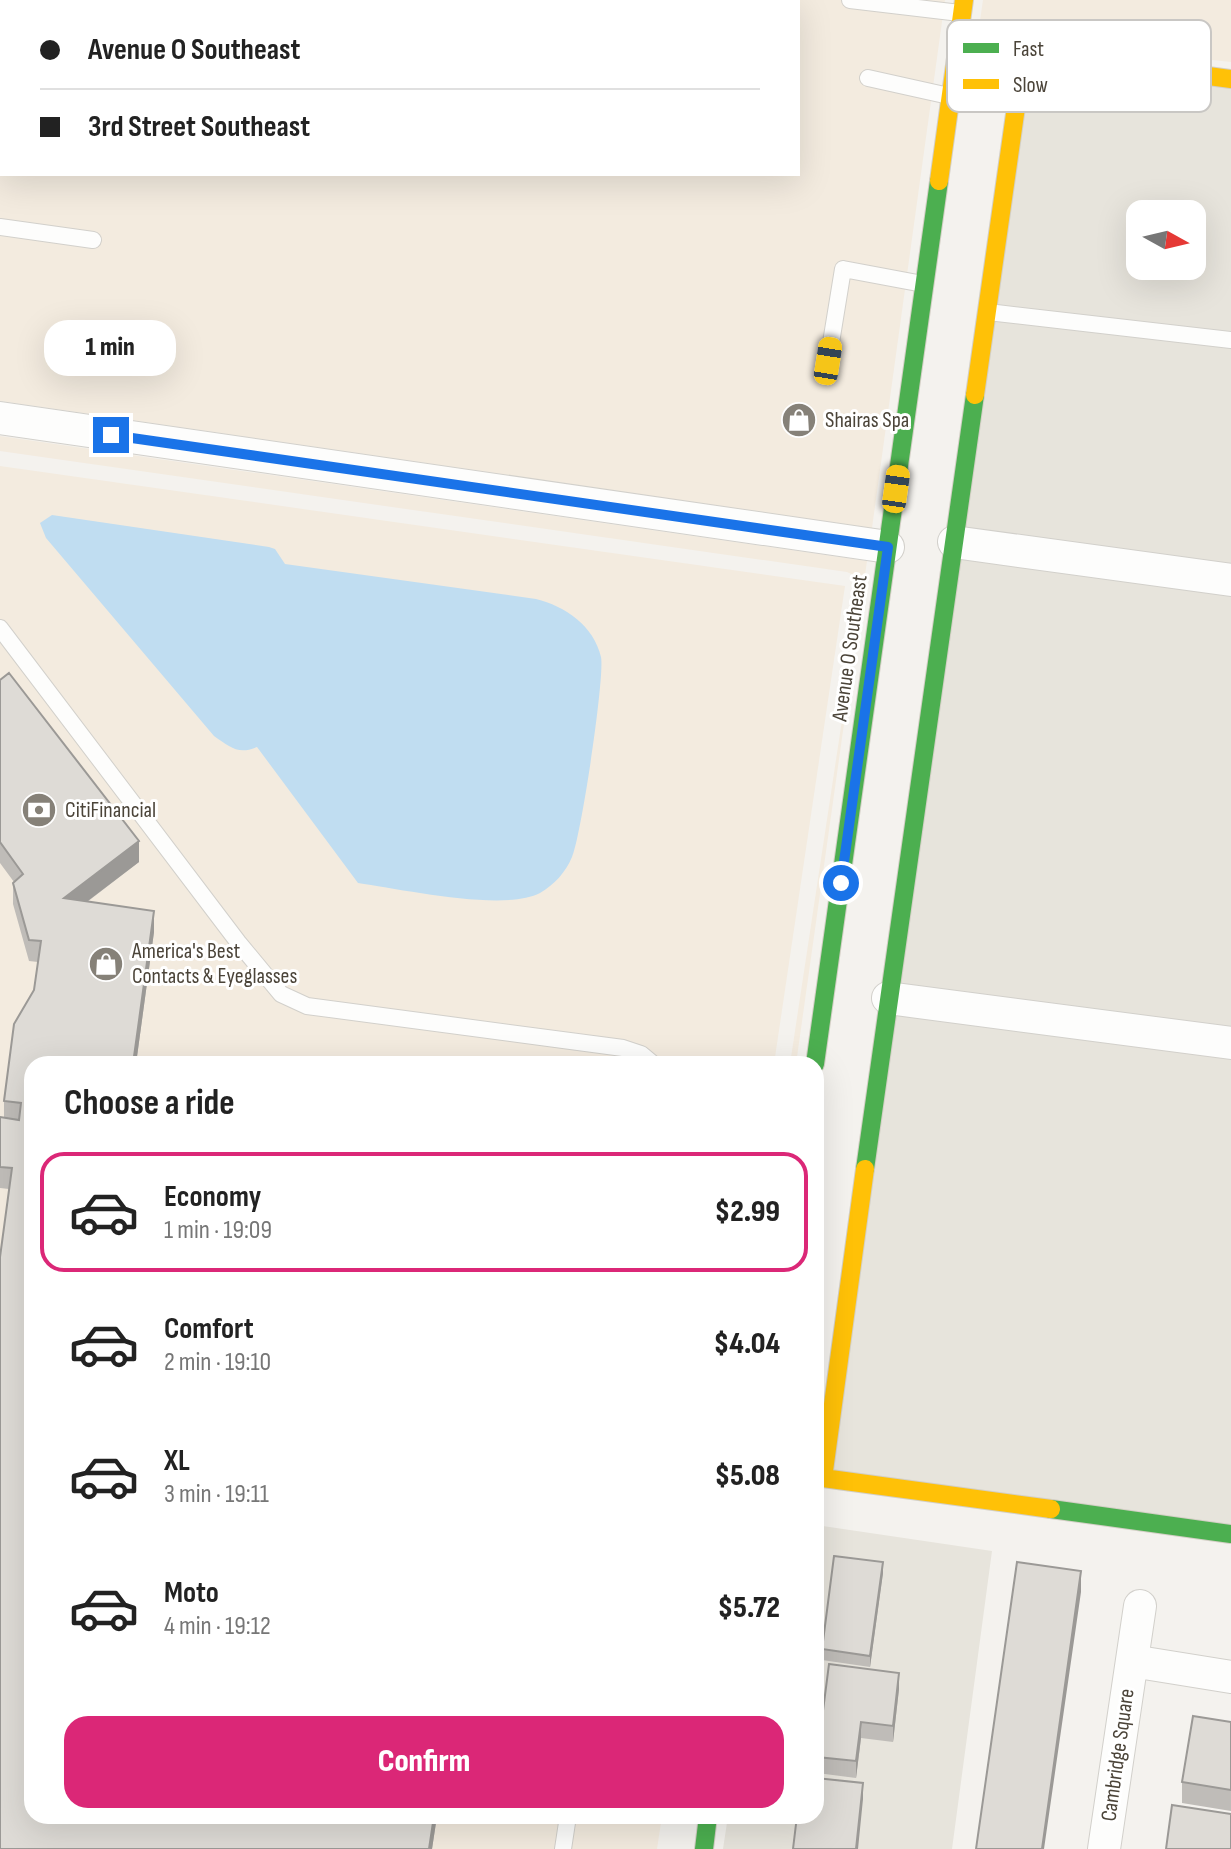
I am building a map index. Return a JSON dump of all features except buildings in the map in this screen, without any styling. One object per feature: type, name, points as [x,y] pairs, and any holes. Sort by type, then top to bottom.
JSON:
[{"type":"street","points":[[1211,76],[1231,79]]},
{"type":"street","name":"Avenue O Southeast","points":[[816,1056],[949,112]]},
{"type":"street","points":[[824,1471],[888,998],[1015,112]]},
{"type":"street","points":[[0,418],[888,547]]},
{"type":"street","points":[[954,542],[1231,580]]},
{"type":"street","points":[[888,998],[1231,1043]]},
{"type":"street","points":[[824,1478],[1231,1534]]},
{"type":"street","name":"Cambridge Square","points":[[1104,1849],[1140,1606]]},
{"type":"street","name":"Cambridge Square","points":[[1132,1661],[1231,1677]]},
{"type":"street","points":[[704,1849],[707,1824]]},
{"type":"lane","points":[[850,0],[963,7]]},
{"type":"lane","points":[[868,78],[947,95]]},
{"type":"lane","points":[[0,227],[93,240]]},
{"type":"lane","points":[[828,361],[843,269],[925,284]]},
{"type":"lane","points":[[986,312],[1231,340]]},
{"type":"lane","points":[[0,628],[238,942],[281,994],[307,1006],[623,1048],[643,1056]]},
{"type":"lane","points":[[563,1849],[567,1824]]},
{"type":"shaded area","points":[[800,0],[945,0],[872,528],[0,401],[0,176],[800,176]]},
{"type":"shaded area","points":[[983,0],[1231,0],[1231,62],[1211,60],[1211,20],[980,20]]},
{"type":"shaded area","points":[[1211,76],[1231,79],[1231,1534],[824,1478],[1015,112],[1211,112]]},
{"type":"shaded area","points":[[0,436],[867,561],[797,1056],[791,1056],[862,588],[856,576],[847,572],[0,451]]},
{"type":"shaded area","points":[[0,466],[845,586],[775,1056],[24,1056],[24,1824],[661,1824],[657,1849],[0,1849]]},
{"type":"shaded area","points":[[824,1526],[992,1551],[952,1849],[723,1849],[727,1824],[824,1824]]},
{"type":"water","points":[[52,515],[269,547],[275,549],[285,564],[536,599],[567,612],[592,636],[601,657],[601,671],[586,790],[576,843],[566,868],[555,882],[540,893],[502,900],[452,897],[358,883],[257,747],[239,750],[214,736],[46,538],[40,523]]},
{"type":"traffic: fast","points":[[816,1056],[939,181]]},
{"type":"traffic: fast","points":[[865,1169],[975,395]]},
{"type":"traffic: fast","points":[[1051,1509],[1231,1534]]},
{"type":"traffic: fast","points":[[704,1849],[707,1824]]},
{"type":"traffic: slow","points":[[961,20],[964,0]]},
{"type":"traffic: slow","points":[[1211,76],[1231,79]]},
{"type":"traffic: slow","points":[[939,181],[949,112]]},
{"type":"traffic: slow","points":[[975,395],[1015,112]]},
{"type":"traffic: slow","points":[[824,1471],[865,1169]]},
{"type":"traffic: slow","points":[[824,1478],[1051,1509]]},
{"type":"place","name":"Shairas Spa","points":[[799,420]]},
{"type":"place","name":"CitiFinancial","points":[[39,810]]},
{"type":"place","name":"America's Best Contacts & Eyeglasses","points":[[106,964]]},
{"type":"route","points":[[111,435],[888,547],[841,883]]}]
